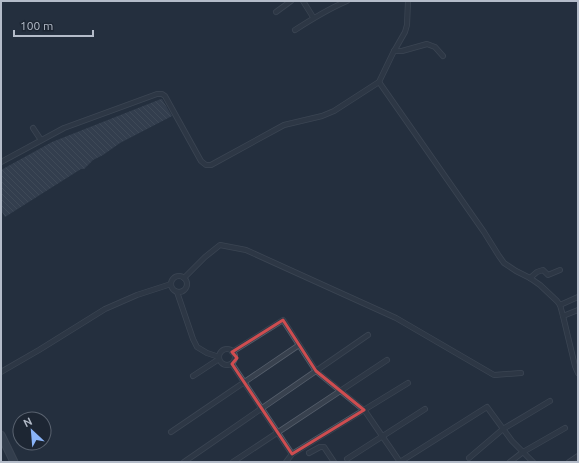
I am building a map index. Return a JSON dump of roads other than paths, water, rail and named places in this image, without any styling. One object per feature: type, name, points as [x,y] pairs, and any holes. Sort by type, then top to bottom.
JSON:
[{"type":"main road","points":[[1,435],[14,462]]},
{"type":"street","points":[[276,12],[291,1]]},
{"type":"street","points":[[303,1],[313,17]]},
{"type":"street","points":[[295,30],[313,17],[347,1]]},
{"type":"street","points":[[1,162],[64,128],[157,94],[162,94],[165,96],[202,161],[206,165],[211,165],[284,125],[322,116],[334,111],[380,82],[394,51],[407,28],[408,1]]},
{"type":"street","points":[[394,51],[402,51],[427,44],[435,47],[443,56]]},
{"type":"street","points":[[380,82],[504,263],[530,278],[557,300],[560,305],[578,373]]},
{"type":"street","points":[[33,128],[41,140]]},
{"type":"street","points":[[184,278],[205,257],[220,245],[246,250],[396,318],[494,376],[521,373]]},
{"type":"street","points":[[530,278],[541,270],[548,275],[560,270]]},
{"type":"street","points":[[184,278],[177,277],[173,280],[172,284],[173,289],[177,292],[192,339],[197,347],[219,358],[220,362],[224,365],[232,364]]},
{"type":"street","points":[[177,292],[186,288],[187,283],[184,278]]},
{"type":"street","points":[[1,372],[105,309],[137,295],[172,284]]},
{"type":"street","points":[[560,305],[578,297]]},
{"type":"street","points":[[563,316],[578,310]]},
{"type":"street","points":[[232,352],[284,320],[316,371],[364,410],[400,462],[487,407],[512,441],[533,462]]},
{"type":"street","points":[[184,462],[368,335]]},
{"type":"street","points":[[171,432],[299,345]]},
{"type":"street","points":[[193,376],[219,358],[221,352],[225,350],[230,350],[234,354],[235,359],[232,364]]},
{"type":"street","points":[[233,462],[387,360]]},
{"type":"street","points":[[232,364],[292,454]]},
{"type":"street","points":[[286,462],[292,454],[408,383]]},
{"type":"street","points":[[469,458],[503,429],[550,401]]},
{"type":"street","points":[[347,459],[425,409]]},
{"type":"street","points":[[510,462],[523,452],[565,428]]},
{"type":"street","points":[[309,453],[320,447],[324,447],[334,462]]},
{"type":"street","points":[[569,462],[578,456]]}]
